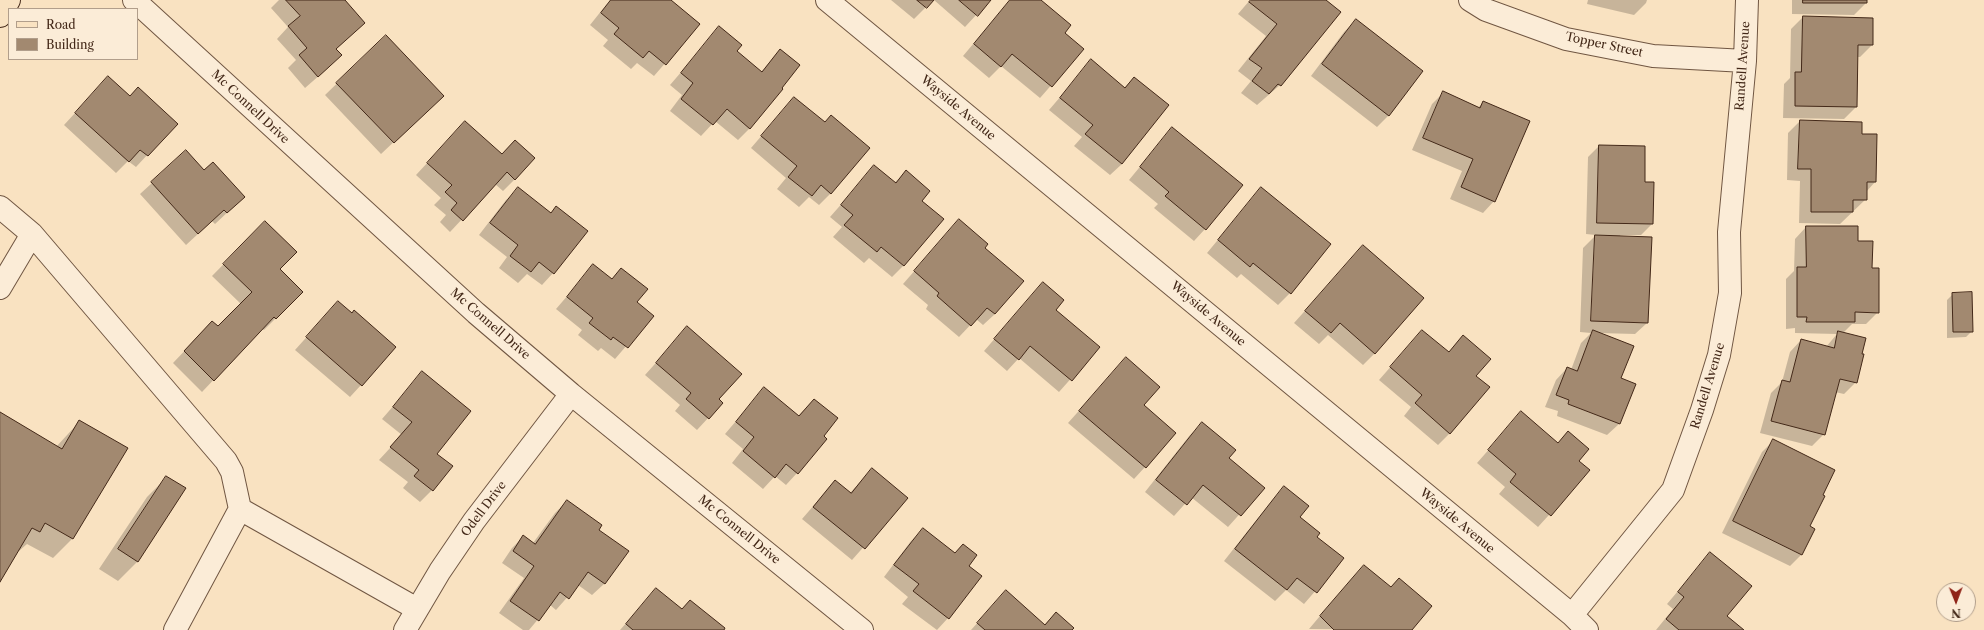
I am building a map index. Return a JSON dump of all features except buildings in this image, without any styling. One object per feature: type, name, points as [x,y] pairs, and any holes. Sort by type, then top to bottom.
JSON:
[{"type":"main road","points":[[0,16],[9,0]]},
{"type":"street","name":"Mc Connell Drive","points":[[134,0],[476,313],[572,394],[862,630]]},
{"type":"street","name":"Wayside Avenue","points":[[827,0],[1579,623]]},
{"type":"street","name":"Topper Street","points":[[1470,0],[1486,10],[1566,39],[1653,56],[1745,60]]},
{"type":"street","name":"Randell Avenue","points":[[1579,623],[1673,490],[1702,410],[1720,354],[1730,293],[1729,232],[1745,60],[1747,0]]},
{"type":"street","points":[[0,207],[32,234],[226,460],[234,479],[240,509],[175,630]]},
{"type":"street","points":[[0,288],[32,234]]},
{"type":"street","name":"Odell Drive","points":[[406,630],[440,571],[474,521],[572,394]]},
{"type":"street","points":[[240,509],[418,609]]}]
